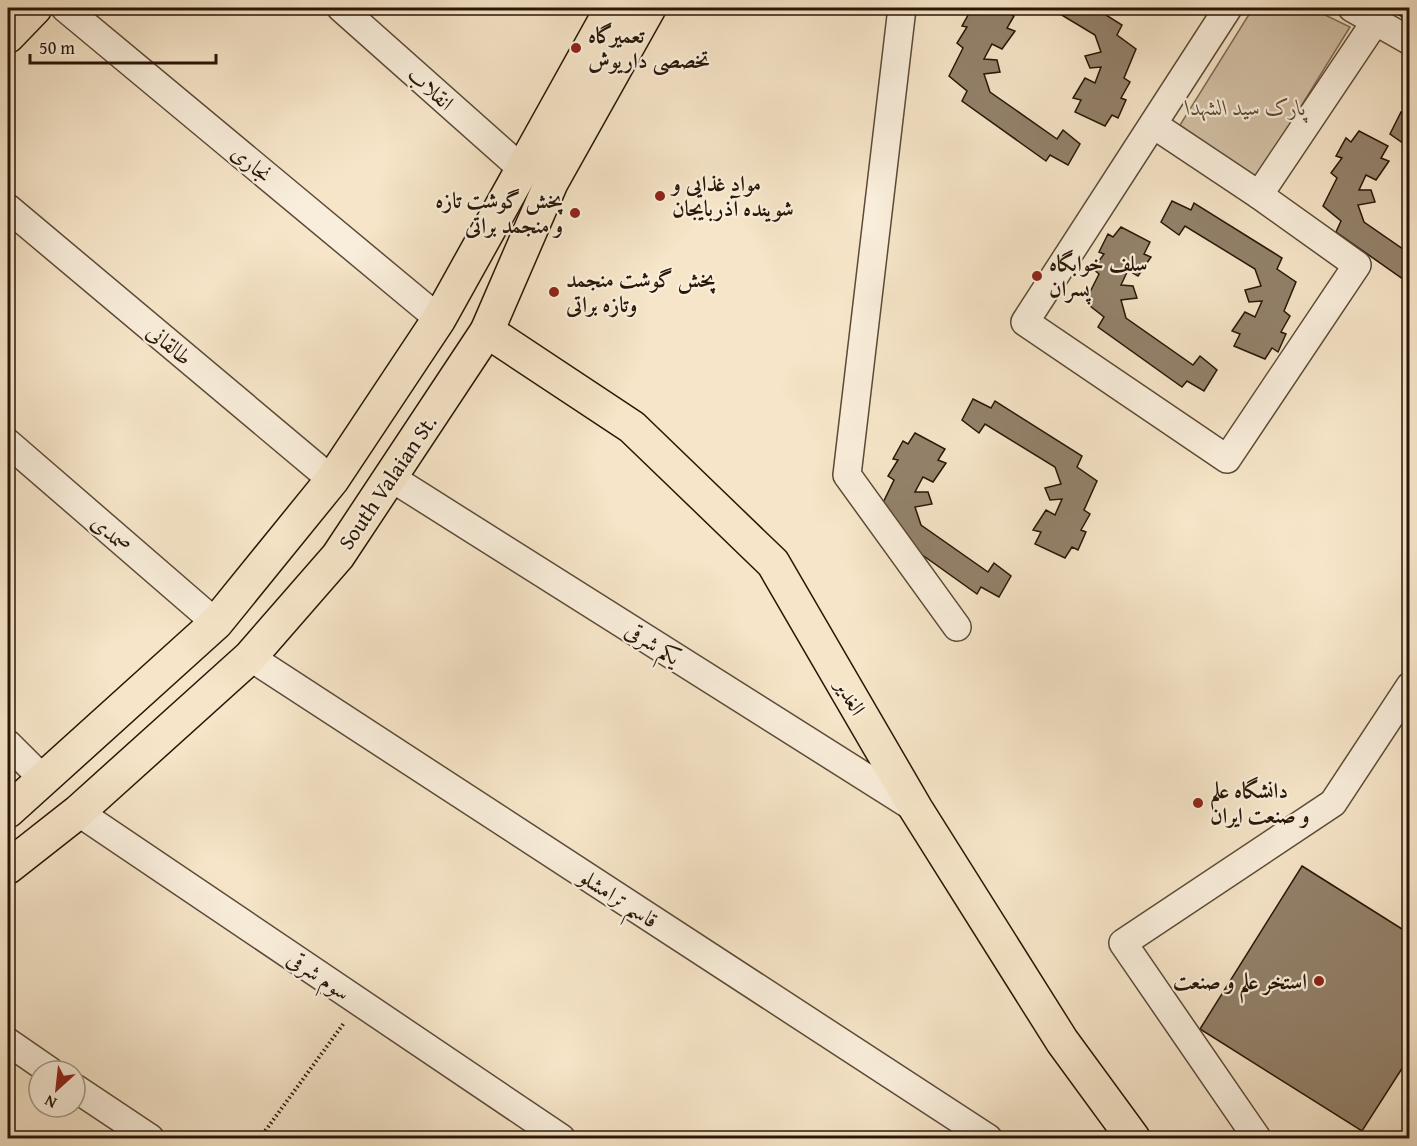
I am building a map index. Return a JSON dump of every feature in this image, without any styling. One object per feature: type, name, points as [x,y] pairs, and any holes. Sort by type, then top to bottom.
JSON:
[{"type":"main road","points":[[8,36],[35,8]]},
{"type":"main road","name":"South Valaian St.","points":[[8,812],[216,623],[332,480],[439,318],[612,8]]},
{"type":"main road","name":"South Valaian St.","points":[[8,867],[78,812],[250,657],[338,556],[481,340],[551,183],[649,8]]},
{"type":"main road","name":"الغدیر","points":[[439,318],[632,428],[773,563],[916,809],[1062,1041],[1133,1138]]},
{"type":"main road","points":[[44,780],[78,812]]},
{"type":"street","name":"نجاری","points":[[64,8],[439,318]]},
{"type":"street","name":"انقلاب","points":[[342,8],[521,168]]},
{"type":"street","points":[[902,8],[847,475],[957,627]]},
{"type":"street","points":[[1154,125],[1259,195],[1356,265],[1227,459],[1025,322],[1228,8]]},
{"type":"street","points":[[1352,8],[1410,41]]},
{"type":"street","points":[[1259,195],[1375,22]]},
{"type":"street","name":"طالقانی","points":[[8,208],[332,480]]},
{"type":"street","name":"صمدی","points":[[8,443],[216,623]]},
{"type":"street","name":"یکم شرقی","points":[[390,477],[916,809]]},
{"type":"street","name":"قاسم ترامشلو","points":[[250,657],[988,1138]]},
{"type":"street","points":[[1257,1138],[1123,942],[1333,803],[1410,686]]},
{"type":"street","points":[[8,744],[44,780]]},
{"type":"street","name":"سوم شرقی","points":[[78,812],[561,1138]]},
{"type":"street","points":[[8,1042],[33,1059]]},
{"type":"street","points":[[87,1096],[150,1138]]},
{"type":"path","points":[[260,1138],[359,1002]]},
{"type":"green space","name":"پارک سید الشهدا","points":[[1253,8],[1311,8],[1350,27],[1256,179],[1180,125]]},
{"type":"building","points":[[972,8],[977,11],[980,8],[997,8],[1014,16],[1007,28],[1015,31],[1002,49],[992,44],[984,59],[997,60],[1000,72],[984,74],[990,92],[1057,139],[1063,130],[1080,144],[1068,165],[1050,155],[1046,161],[962,101],[967,91],[949,76],[963,48],[957,43],[967,27],[962,26]]},
{"type":"building","points":[[1050,8],[1095,8],[1122,25],[1117,35],[1136,49],[1124,78],[1130,82],[1121,98],[1126,100],[1118,118],[1112,115],[1105,126],[1075,112],[1081,100],[1073,98],[1085,78],[1095,83],[1101,67],[1090,68],[1085,56],[1101,52],[1095,35]]},
{"type":"building","points":[[1389,8],[1410,8],[1410,22]]},
{"type":"building","points":[[1401,112],[1410,117],[1407,146],[1390,134]]},
{"type":"building","points":[[1359,131],[1388,146],[1381,158],[1389,161],[1376,180],[1366,175],[1359,190],[1371,190],[1375,202],[1358,205],[1364,222],[1410,254],[1410,284],[1336,232],[1341,221],[1323,206],[1337,178],[1331,173],[1342,158],[1336,156],[1346,138],[1351,142]]},
{"type":"building","points":[[1172,201],[1191,210],[1194,203],[1282,258],[1277,269],[1296,282],[1284,311],[1290,316],[1281,332],[1286,334],[1278,352],[1272,348],[1265,359],[1234,346],[1240,334],[1232,331],[1245,312],[1255,317],[1262,301],[1249,302],[1245,290],[1261,286],[1255,269],[1185,226],[1179,235],[1161,222]]},
{"type":"building","points":[[1121,227],[1150,242],[1144,254],[1151,257],[1138,276],[1128,270],[1121,285],[1133,286],[1137,298],[1121,300],[1126,318],[1193,365],[1200,356],[1217,370],[1204,391],[1187,381],[1182,387],[1098,327],[1104,317],[1085,302],[1099,274],[1093,269],[1104,254],[1099,252],[1108,234],[1113,237]]},
{"type":"building","points":[[973,399],[991,408],[995,401],[1082,456],[1077,467],[1097,481],[1084,510],[1090,514],[1081,530],[1086,532],[1078,550],[1072,547],[1065,558],[1035,544],[1041,532],[1033,530],[1046,510],[1055,515],[1062,499],[1050,500],[1045,488],[1061,484],[1055,467],[985,424],[979,433],[962,420]]},
{"type":"building","points":[[915,433],[945,449],[938,460],[946,463],[933,482],[923,477],[915,492],[928,492],[932,504],[915,507],[921,525],[988,572],[994,563],[1011,576],[999,597],[981,587],[977,594],[893,534],[880,509],[894,480],[888,476],[898,460],[893,459],[903,441],[908,444]]},
{"type":"building","name":"استخر علم و صنعت","points":[[1302,866],[1410,934],[1410,1056],[1362,1131],[1200,1029]]},
{"type":"place","name":"تعمیرگاه تخصصی داریوش","points":[[576,48]]},
{"type":"place","name":"مواد غذایی و شوینده آذربایجان","points":[[660,196]]},
{"type":"place","name":"پخش گوشت تازه و منجمد براتی","points":[[575,213]]},
{"type":"place","name":"سلف خوابگاه پسران","points":[[1037,276]]},
{"type":"place","name":"پخش گوشت منجمد وتازه براتی","points":[[554,292]]},
{"type":"place","name":"دانشگاه علم و صنعت ایران","points":[[1198,803]]},
{"type":"place","name":"استخر علم و صنعت","points":[[1319,981]]}]
